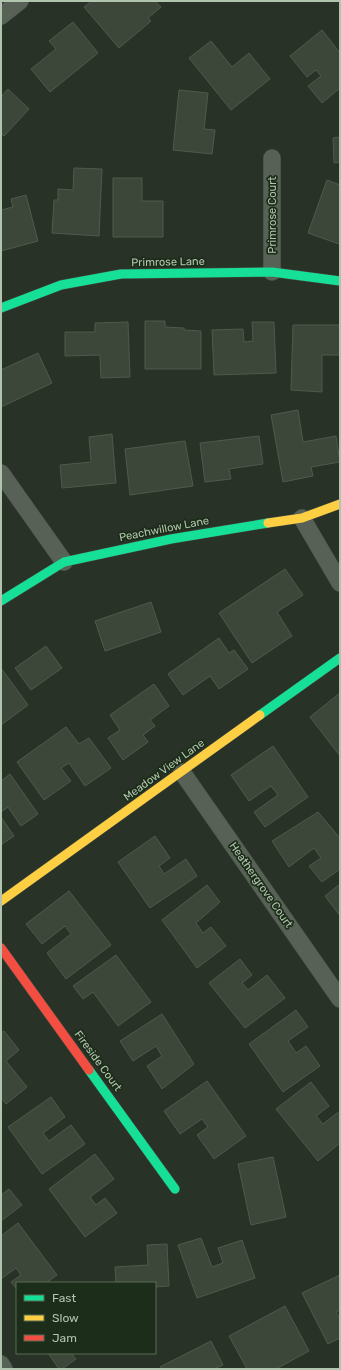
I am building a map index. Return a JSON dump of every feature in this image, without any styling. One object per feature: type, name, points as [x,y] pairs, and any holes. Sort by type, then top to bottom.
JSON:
[{"type":"street","points":[[1,16],[20,1]]},
{"type":"street","name":"Primrose Court","points":[[272,158],[272,272]]},
{"type":"street","name":"Primrose Lane","points":[[1,308],[61,285],[121,274],[272,272],[340,281]]},
{"type":"street","points":[[1,473],[64,562]]},
{"type":"street","name":"Peachwillow Lane","points":[[1,601],[64,562],[171,539],[302,518],[340,504]]},
{"type":"street","points":[[302,518],[340,583]]},
{"type":"street","name":"Meadow View Lane","points":[[1,901],[340,658]]},
{"type":"street","name":"Heathergrove Court","points":[[182,772],[340,999]]},
{"type":"street","name":"Fireside Court","points":[[1,948],[175,1189]]},
{"type":"street","points":[[1,1364],[4,1369]]},
{"type":"building","points":[[92,1],[155,1],[161,7],[148,18],[151,21],[119,48],[84,7]]},
{"type":"building","points":[[73,22],[98,53],[50,92],[31,69],[56,49],[49,41]]},
{"type":"building","points":[[322,30],[340,53],[340,88],[322,103],[308,86],[321,76],[316,70],[307,77],[290,56]]},
{"type":"building","points":[[211,41],[232,67],[249,53],[270,79],[231,110],[189,58]]},
{"type":"building","points":[[8,89],[29,109],[4,136],[1,133],[1,97]]},
{"type":"building","points":[[179,90],[208,93],[204,129],[215,130],[212,154],[173,150]]},
{"type":"building","points":[[340,137],[340,162],[334,163],[333,138]]},
{"type":"building","points":[[74,168],[102,169],[99,236],[52,233],[54,200],[58,200],[58,189],[73,190]]},
{"type":"building","points":[[113,178],[142,178],[142,201],[163,201],[163,237],[113,237]]},
{"type":"building","points":[[327,180],[340,185],[339,244],[308,233]]},
{"type":"building","points":[[26,195],[38,241],[1,251],[1,210],[13,207],[11,199]]},
{"type":"building","points":[[145,321],[165,321],[165,327],[201,331],[201,369],[145,369]]},
{"type":"building","points":[[128,322],[130,377],[101,378],[100,355],[65,356],[65,332],[95,332],[95,323]]},
{"type":"building","points":[[252,322],[274,322],[276,373],[214,375],[212,330],[243,329],[244,342],[253,341]]},
{"type":"building","points":[[293,325],[340,325],[340,355],[322,355],[322,392],[291,390]]},
{"type":"building","points":[[38,353],[52,383],[1,407],[1,370]]},
{"type":"building","points":[[298,410],[303,442],[336,436],[340,462],[311,467],[313,476],[283,482],[271,415]]},
{"type":"building","points":[[112,434],[116,483],[62,488],[60,465],[91,462],[89,437]]},
{"type":"building","points":[[259,436],[263,464],[229,469],[231,479],[205,482],[200,443]]},
{"type":"building","points":[[185,441],[193,486],[130,495],[125,449]]},
{"type":"building","points":[[285,569],[303,595],[277,612],[292,636],[252,663],[219,613]]},
{"type":"building","points":[[151,602],[161,632],[105,651],[95,621]]},
{"type":"building","points":[[219,638],[229,653],[234,650],[248,669],[219,689],[210,676],[183,695],[168,674]]},
{"type":"building","points":[[46,646],[62,668],[31,690],[15,668]]},
{"type":"building","points":[[1,668],[28,705],[1,725]]},
{"type":"building","points":[[154,684],[169,706],[150,720],[155,726],[143,735],[148,742],[123,760],[108,738],[120,730],[110,715]]},
{"type":"building","points":[[340,693],[340,756],[310,717]]},
{"type":"building","points":[[66,727],[79,744],[89,738],[111,768],[85,786],[69,763],[61,768],[71,781],[44,800],[17,762]]},
{"type":"building","points":[[273,746],[308,797],[265,827],[254,812],[278,795],[271,786],[249,801],[231,775]]},
{"type":"building","points":[[10,774],[38,814],[21,826],[8,807],[1,812],[1,781]]},
{"type":"building","points":[[318,812],[340,838],[340,869],[322,882],[309,866],[321,858],[314,848],[289,867],[272,841]]},
{"type":"building","points":[[1,817],[14,836],[1,845]]},
{"type":"building","points":[[155,836],[170,858],[159,866],[164,874],[186,859],[197,876],[150,908],[118,862]]},
{"type":"building","points":[[340,884],[340,916],[325,896]]},
{"type":"building","points":[[207,885],[220,902],[196,923],[203,933],[211,927],[226,946],[197,968],[162,920]]},
{"type":"building","points":[[69,891],[111,945],[66,979],[47,953],[71,934],[65,926],[42,944],[26,924]]},
{"type":"building","points":[[116,955],[151,1002],[118,1026],[93,992],[83,999],[73,986]]},
{"type":"building","points":[[240,959],[252,975],[242,983],[248,990],[267,975],[285,998],[245,1028],[209,983]]},
{"type":"building","points":[[296,1010],[308,1027],[288,1041],[296,1053],[306,1046],[320,1066],[283,1092],[249,1044]]},
{"type":"building","points":[[162,1014],[194,1064],[162,1089],[147,1066],[162,1056],[156,1046],[133,1061],[120,1041]]},
{"type":"building","points":[[4,1031],[19,1050],[6,1061],[27,1087],[6,1104],[1,1098],[1,1033]]},
{"type":"building","points":[[207,1081],[246,1136],[214,1159],[197,1135],[208,1127],[202,1119],[180,1134],[164,1111]]},
{"type":"building","points":[[311,1082],[329,1106],[316,1116],[323,1124],[340,1111],[340,1143],[318,1161],[276,1109]]},
{"type":"building","points":[[51,1097],[65,1117],[43,1133],[49,1141],[71,1125],[85,1144],[42,1174],[8,1127]]},
{"type":"building","points":[[95,1154],[114,1179],[90,1197],[96,1205],[105,1198],[117,1213],[85,1237],[49,1189]]},
{"type":"building","points":[[273,1157],[286,1217],[251,1225],[238,1164]]},
{"type":"building","points":[[9,1189],[22,1205],[1,1221],[1,1195]]},
{"type":"building","points":[[18,1223],[57,1275],[47,1282],[16,1282],[16,1288],[11,1282],[21,1275],[16,1268],[1,1279],[1,1236]]},
{"type":"building","points":[[201,1238],[212,1267],[223,1263],[218,1248],[242,1240],[255,1278],[197,1298],[178,1245]]},
{"type":"building","points":[[167,1244],[169,1286],[156,1287],[156,1282],[116,1282],[115,1267],[148,1265],[147,1245]]},
{"type":"building","points":[[340,1275],[340,1310],[336,1312],[340,1319],[340,1338],[328,1344],[302,1293]]},
{"type":"building","points":[[285,1306],[309,1351],[276,1369],[247,1369],[229,1336]]},
{"type":"building","points":[[211,1341],[223,1365],[214,1369],[161,1369],[160,1367]]},
{"type":"building","points":[[49,1354],[72,1354],[76,1359],[62,1369],[59,1369]]},
{"type":"traffic: fast","points":[[1,308],[61,285],[121,274],[272,272],[340,281]]},
{"type":"traffic: fast","points":[[1,601],[64,562],[171,539],[268,523]]},
{"type":"traffic: fast","points":[[260,715],[340,658]]},
{"type":"traffic: fast","points":[[89,1070],[175,1189]]},
{"type":"traffic: slow","points":[[268,523],[302,518],[340,504]]},
{"type":"traffic: slow","points":[[1,901],[260,715]]},
{"type":"traffic: jam","points":[[1,948],[89,1070]]}]
